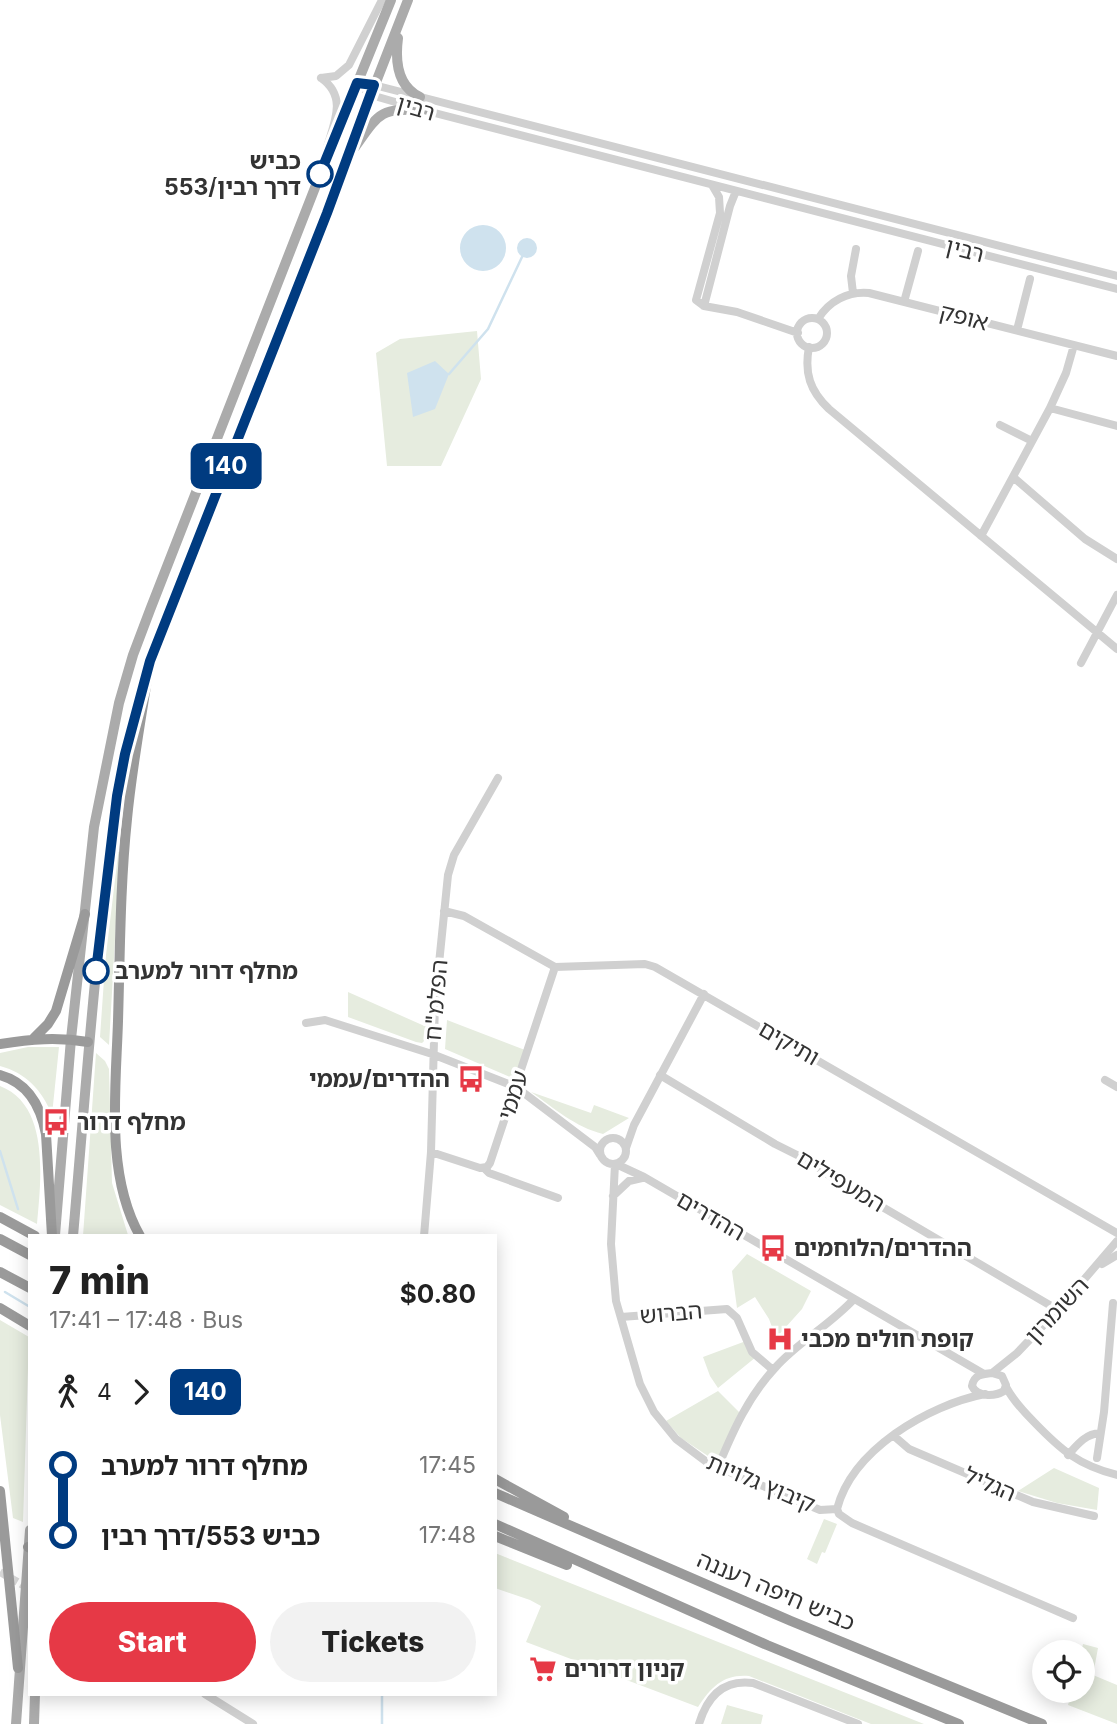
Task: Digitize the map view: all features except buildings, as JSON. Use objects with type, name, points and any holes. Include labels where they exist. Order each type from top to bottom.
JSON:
[{"type":"highway","points":[[139,1234],[120,1180],[116,1095],[123,861],[131,781],[150,661]]},
{"type":"highway","points":[[34,1038],[56,1011],[85,914]]},
{"type":"highway","points":[[0,1044],[34,1038],[88,1042]]},
{"type":"highway","points":[[0,1076],[20,1084],[39,1107],[55,1190],[54,1234]]},
{"type":"highway","points":[[0,1217],[31,1234]]},
{"type":"highway","points":[[0,1239],[28,1254]]},
{"type":"highway","points":[[0,1272],[28,1287]]},
{"type":"highway","points":[[0,1308],[28,1325]]},
{"type":"highway","points":[[497,1480],[625,1550]]},
{"type":"highway","points":[[0,1491],[18,1668]]},
{"type":"highway","name":"כביש חיפה רעננה","points":[[497,1494],[1042,1724]]},
{"type":"highway","points":[[497,1525],[767,1645]]},
{"type":"highway","points":[[497,1537],[959,1724]]},
{"type":"main road","points":[[55,1190],[99,793],[119,703],[133,655],[391,0]]},
{"type":"main road","points":[[73,1234],[88,1042],[113,819],[125,754],[150,661],[408,0]]},
{"type":"main road","points":[[399,25],[397,67],[407,90],[420,97]]},
{"type":"main road","points":[[347,159],[382,114],[393,109],[423,110]]},
{"type":"main road","points":[[16,1724],[28,1558]]},
{"type":"main road","points":[[34,1724],[35,1696]]},
{"type":"street","points":[[318,180],[338,100],[335,91],[321,78],[336,76],[349,65],[382,0]]},
{"type":"street","name":"רבין","points":[[357,83],[423,110],[1117,289]]},
{"type":"street","name":"רבין","points":[[372,90],[420,97],[1117,276]]},
{"type":"street","points":[[712,185],[719,197],[720,213],[696,300],[772,323],[799,328]]},
{"type":"street","points":[[705,303],[736,191]]},
{"type":"street","points":[[818,319],[829,306],[853,293],[850,276],[856,249]]},
{"type":"street","points":[[904,302],[918,251]]},
{"type":"street","points":[[1017,330],[1030,279]]},
{"type":"street","name":"אופק","points":[[853,293],[869,293],[1117,356]]},
{"type":"street","points":[[810,318],[818,319],[825,325],[827,336],[820,346],[809,347],[800,341],[799,328],[810,318]]},
{"type":"street","points":[[981,536],[1049,408],[1066,373],[1074,345]]},
{"type":"street","points":[[809,347],[807,372],[812,390],[820,400],[1117,649]]},
{"type":"street","points":[[1049,408],[1117,426]]},
{"type":"street","points":[[1000,425],[1032,441]]},
{"type":"street","points":[[1013,477],[1085,540],[1117,559]]},
{"type":"street","points":[[1081,663],[1117,595]]},
{"type":"street","name":"הפלמ\"ח","points":[[424,1234],[431,1152],[432,1054],[448,875],[454,855],[498,778]]},
{"type":"street","points":[[444,911],[464,916],[555,967]]},
{"type":"street","name":"ותיקים","points":[[555,967],[650,965],[1117,1233]]},
{"type":"street","name":"עממי","points":[[484,1168],[490,1163],[555,967]]},
{"type":"street","points":[[306,1023],[325,1020],[432,1054],[516,1087],[595,1147],[604,1161],[615,1164],[626,1152],[634,1125],[704,994]]},
{"type":"street","name":"המעפילים","points":[[660,1075],[775,1144],[810,1161],[833,1178],[1058,1310]]},
{"type":"street","points":[[1105,1080],[1117,1087]]},
{"type":"street","points":[[600,1155],[602,1143],[634,1125]]},
{"type":"street","points":[[576,1133],[594,1138],[622,1140],[626,1152]]},
{"type":"street","points":[[431,1152],[484,1168],[489,1173],[558,1198]]},
{"type":"street","name":"ההדרים","points":[[626,1152],[631,1166],[644,1177]]},
{"type":"street","name":"ההדרים","points":[[615,1164],[644,1177],[960,1362],[988,1374]]},
{"type":"street","name":"קיבוץ גלויות","points":[[615,1164],[611,1262],[616,1301],[640,1384],[654,1412],[676,1439],[718,1467],[820,1510],[837,1509],[839,1514],[852,1523],[1073,1618]]},
{"type":"street","points":[[613,1196],[629,1181],[644,1177]]},
{"type":"street","name":"השומרון","points":[[988,1374],[1017,1353],[1097,1267],[1117,1241]]},
{"type":"street","name":"השומרון","points":[[1097,1267],[1117,1255]]},
{"type":"street","points":[[718,1467],[746,1407],[773,1370],[854,1300]]},
{"type":"street","points":[[1097,1458],[1112,1368],[1113,1303]]},
{"type":"street","name":"הברוש","points":[[621,1317],[727,1309],[737,1318],[752,1352],[773,1370]]},
{"type":"street","name":"השומרון","points":[[1002,1376],[1017,1353]]},
{"type":"street","name":"ההדרים","points":[[960,1362],[968,1371],[973,1384]]},
{"type":"street","points":[[946,1407],[962,1397],[978,1375],[1002,1376],[1017,1404],[1068,1455],[1117,1475]]},
{"type":"street","points":[[973,1384],[976,1392],[985,1394],[996,1394],[1004,1391],[1006,1387]]},
{"type":"street","points":[[837,1509],[840,1498],[857,1469],[879,1447],[914,1421],[985,1394]]},
{"type":"street","points":[[996,1394],[1017,1404]]},
{"type":"street","points":[[1068,1455],[1083,1439],[1092,1433],[1100,1433]]},
{"type":"street","name":"הגליל","points":[[894,1436],[916,1452],[1033,1502],[1094,1516]]},
{"type":"street","points":[[699,1724],[703,1711],[715,1693],[723,1686],[743,1681],[858,1724]]},
{"type":"street","points":[[208,1696],[253,1724]]},
{"type":"shaded area","points":[[477,331],[481,379],[441,466],[387,466],[376,353],[400,339]]},
{"type":"shaded area","points":[[113,851],[120,852],[109,1045],[100,1037]]},
{"type":"shaded area","points":[[348,992],[429,1028],[429,1036],[422,1043],[416,1042],[348,1017]]},
{"type":"shaded area","points":[[447,1020],[525,1050],[516,1074],[510,1077],[445,1049]]},
{"type":"shaded area","points":[[28,1047],[59,1047],[52,1115],[32,1084],[18,1073],[0,1066],[0,1053]]},
{"type":"shaded area","points":[[96,1053],[109,1069],[112,1183],[128,1234],[83,1234]]},
{"type":"shaded area","points":[[0,1086],[16,1096],[27,1109],[35,1126],[40,1166],[37,1224],[0,1205]]},
{"type":"shaded area","points":[[531,1092],[591,1113],[594,1105],[629,1118],[603,1134],[574,1122]]},
{"type":"shaded area","points":[[747,1254],[811,1291],[802,1309],[776,1338],[769,1319],[755,1297],[737,1308],[732,1271]]},
{"type":"shaded area","points":[[0,1320],[28,1336],[23,1522],[13,1518],[0,1415]]},
{"type":"shaded area","points":[[746,1341],[756,1357],[718,1388],[703,1357]]},
{"type":"shaded area","points":[[718,1391],[741,1414],[718,1459],[714,1460],[681,1438],[666,1421]]},
{"type":"shaded area","points":[[1054,1468],[1099,1488],[1097,1510],[1057,1503],[1018,1491]]},
{"type":"shaded area","points":[[824,1519],[837,1524],[825,1553],[822,1552],[817,1564],[807,1559]]},
{"type":"shaded area","points":[[497,1554],[924,1724],[871,1724],[749,1676],[732,1677],[719,1683],[698,1707],[526,1642],[541,1606],[497,1589]]},
{"type":"shaded area","points":[[1095,1676],[1117,1685],[1117,1724],[1068,1705],[1095,1703]]},
{"type":"shaded area","points":[[727,1705],[763,1715],[761,1724],[721,1724]]},
{"type":"water","points":[[483,225],[499,232],[506,248],[499,264],[483,271],[467,264],[460,248],[467,232]]},
{"type":"water","points":[[527,238],[534,241],[537,248],[534,255],[527,258],[520,255],[517,248],[520,241]]},
{"type":"water","points":[[435,361],[449,374],[435,409],[413,417],[407,373]]},
{"type":"waterway","points":[[449,374],[488,329],[522,257]]},
{"type":"waterway","points":[[0,1151],[18,1209]]},
{"type":"waterway","points":[[5,1292],[28,1306]]},
{"type":"waterway","points":[[382,1696],[382,1724]]},
{"type":"tunnel","points":[[0,1572],[28,1588]]},
{"type":"bus line","name":"140","points":[[96,971],[111,830],[125,754],[150,661],[327,213],[374,85],[357,83],[320,174]]},
{"type":"place","name":"כביש 553/דרך רבין","points":[[320,174]]},
{"type":"place","name":"מחלף דרור למערב","points":[[96,971]]},
{"type":"place","name":"ההדרים/עממי","points":[[471,1079]]},
{"type":"place","name":"מחלף דרור","points":[[56,1122]]},
{"type":"place","name":"ההדרים/הלוחמים","points":[[773,1248]]},
{"type":"place","name":"קופת חולים מכבי","points":[[780,1339]]},
{"type":"place","name":"קניון דרורים","points":[[543,1669]]}]
